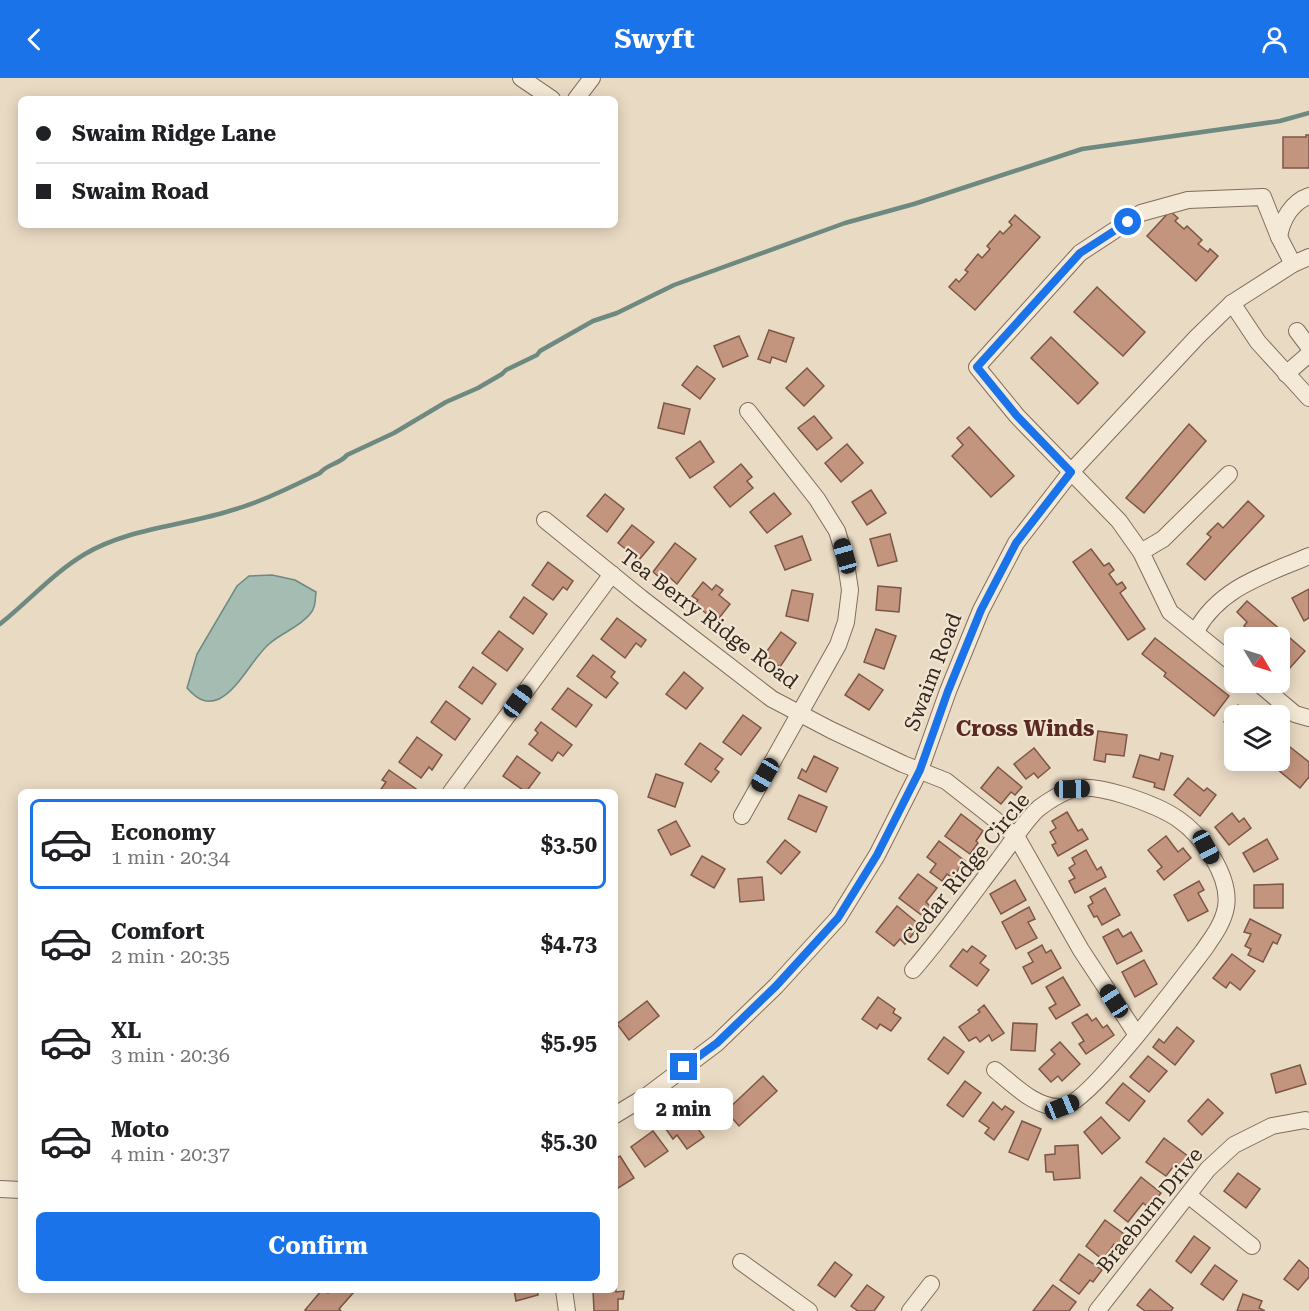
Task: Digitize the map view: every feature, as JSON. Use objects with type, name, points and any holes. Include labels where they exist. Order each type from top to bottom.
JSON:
[{"type":"street","points":[[521,78],[548,96]]},
{"type":"street","points":[[578,96],[592,78]]},
{"type":"street","points":[[1279,237],[1281,223],[1299,200],[1309,196]]},
{"type":"street","points":[[1224,655],[1170,612],[1141,552],[1119,521],[1017,416],[977,367],[1080,253],[1141,213],[1188,200],[1263,197],[1293,264]]},
{"type":"street","name":"Swaim Road","points":[[618,1113],[648,1095],[717,1043],[776,986],[838,918],[877,855],[920,770],[948,691],[981,610],[1016,543],[1071,472],[1197,337],[1232,303],[1293,264],[1309,257]]},
{"type":"street","points":[[1232,303],[1258,342],[1309,398]]},
{"type":"street","points":[[1297,331],[1309,347]]},
{"type":"street","points":[[1287,374],[1309,354]]},
{"type":"street","points":[[742,816],[838,645],[846,622],[850,590],[845,556],[837,531],[817,499],[748,411]]},
{"type":"street","points":[[1141,552],[1164,539],[1228,474]]},
{"type":"street","name":"Tea Berry Ridge Road","points":[[545,520],[772,699],[831,730],[946,781],[1017,836]]},
{"type":"street","points":[[1196,631],[1204,617],[1228,593],[1309,556]]},
{"type":"street","points":[[453,789],[612,574]]},
{"type":"street","points":[[1270,693],[1294,714],[1309,718]]},
{"type":"street","name":"Cedar Ridge Circle","points":[[913,970],[938,941],[1038,809],[1072,789],[1097,788],[1130,797],[1178,819],[1206,847],[1224,880],[1226,907],[1217,931],[1137,1035],[1103,1075],[1077,1101],[1062,1107],[1041,1104],[995,1070]]},
{"type":"street","points":[[1017,836],[1081,950],[1137,1035]]},
{"type":"street","name":"Braeburn Drive","points":[[1097,1311],[1208,1169],[1234,1145],[1272,1126],[1309,1121]]},
{"type":"street","points":[[0,1189],[18,1190]]},
{"type":"street","points":[[1188,1195],[1252,1246]]},
{"type":"street","points":[[741,1262],[809,1311]]},
{"type":"street","points":[[910,1311],[931,1284]]},
{"type":"street","points":[[564,1293],[567,1311]]},
{"type":"shaded area","points":[[272,575],[295,580],[316,592],[312,611],[301,623],[269,644],[226,694],[214,701],[205,701],[197,697],[187,688],[197,654],[237,586],[249,576]]},
{"type":"building","points":[[1309,135],[1309,168],[1283,168],[1283,137],[1306,137]]},
{"type":"building","points":[[1170,211],[1178,218],[1175,221],[1184,229],[1187,226],[1202,240],[1198,244],[1208,252],[1210,249],[1218,256],[1196,281],[1147,236]]},
{"type":"building","points":[[1015,215],[1040,237],[975,310],[949,287],[956,279],[959,282],[968,272],[965,270],[978,254],[982,258],[990,249],[987,246],[1000,231],[1003,234],[1012,225],[1009,222]]},
{"type":"building","points":[[1097,287],[1145,332],[1123,356],[1074,312]]},
{"type":"building","points":[[769,330],[794,338],[786,362],[772,357],[770,363],[758,359]]},
{"type":"building","points":[[739,336],[748,356],[723,367],[714,346]]},
{"type":"building","points":[[1051,337],[1098,383],[1078,404],[1031,358]]},
{"type":"building","points":[[697,366],[715,379],[700,399],[682,385]]},
{"type":"building","points":[[807,368],[824,386],[804,406],[786,388]]},
{"type":"building","points":[[664,403],[690,409],[684,434],[658,428]]},
{"type":"building","points":[[814,416],[832,438],[817,450],[798,428]]},
{"type":"building","points":[[1189,424],[1206,441],[1144,513],[1126,498]]},
{"type":"building","points":[[969,427],[1014,476],[991,497],[952,456],[963,445],[957,438]]},
{"type":"building","points":[[700,441],[714,462],[690,478],[676,458]]},
{"type":"building","points":[[847,444],[863,463],[841,482],[825,463]]},
{"type":"building","points":[[741,464],[752,477],[747,481],[753,488],[730,507],[714,487]]},
{"type":"building","points":[[871,490],[886,513],[867,525],[852,502]]},
{"type":"building","points":[[774,493],[791,514],[767,533],[750,512]]},
{"type":"building","points":[[605,494],[624,509],[607,532],[587,516]]},
{"type":"building","points":[[1248,501],[1264,516],[1205,580],[1187,564],[1211,537],[1207,534],[1218,523],[1223,528]]},
{"type":"building","points":[[632,525],[654,542],[639,560],[618,543]]},
{"type":"building","points":[[890,534],[897,561],[878,566],[870,539]]},
{"type":"building","points":[[802,536],[811,560],[785,570],[775,546]]},
{"type":"building","points":[[675,543],[696,559],[677,584],[669,577],[665,582],[653,572]]},
{"type":"building","points":[[1091,549],[1104,566],[1109,563],[1114,570],[1109,574],[1117,585],[1122,582],[1126,588],[1120,593],[1145,629],[1128,640],[1073,562]]},
{"type":"building","points":[[548,562],[573,581],[567,590],[563,587],[553,600],[532,585]]},
{"type":"building","points":[[703,582],[712,590],[716,585],[723,590],[719,595],[730,604],[716,622],[695,604],[698,600],[692,596]]},
{"type":"building","points":[[878,586],[901,588],[899,612],[876,610]]},
{"type":"building","points":[[1309,589],[1309,618],[1304,621],[1292,598]]},
{"type":"building","points":[[792,590],[813,594],[808,621],[786,616]]},
{"type":"building","points":[[524,597],[547,614],[533,634],[510,617]]},
{"type":"building","points":[[1247,601],[1277,627],[1245,627],[1247,622],[1237,612]]},
{"type":"building","points":[[617,618],[646,640],[641,647],[636,643],[625,658],[601,639]]},
{"type":"building","points":[[876,629],[896,636],[884,669],[864,662]]},
{"type":"building","points":[[499,631],[523,649],[507,671],[482,653]]},
{"type":"building","points":[[781,632],[796,643],[780,667],[764,655]]},
{"type":"building","points":[[1155,638],[1229,696],[1214,716],[1164,676],[1166,673],[1142,654]]},
{"type":"building","points":[[1290,638],[1305,651],[1290,668]]},
{"type":"building","points":[[593,655],[615,672],[611,677],[618,683],[606,698],[577,676]]},
{"type":"building","points":[[473,667],[496,684],[482,704],[459,687]]},
{"type":"building","points":[[684,672],[703,688],[686,709],[666,694]]},
{"type":"building","points":[[859,674],[883,690],[869,710],[845,695]]},
{"type":"building","points":[[568,688],[592,705],[576,727],[552,709]]},
{"type":"building","points":[[446,701],[470,719],[455,740],[431,722]]},
{"type":"building","points":[[743,715],[761,728],[741,755],[723,742]]},
{"type":"building","points":[[541,722],[572,745],[563,756],[558,752],[552,761],[529,744],[538,733],[535,730]]},
{"type":"building","points":[[1098,731],[1127,735],[1124,756],[1106,754],[1105,762],[1094,760]]},
{"type":"building","points":[[417,737],[442,755],[432,770],[429,767],[421,778],[399,762]]},
{"type":"building","points":[[700,743],[723,759],[715,769],[719,772],[711,782],[685,764]]},
{"type":"building","points":[[1290,747],[1309,762],[1309,777],[1300,788],[1279,771],[1290,771]]},
{"type":"building","points":[[1034,748],[1050,768],[1038,778],[1034,773],[1026,779],[1014,764]]},
{"type":"building","points":[[1161,753],[1173,756],[1164,790],[1154,787],[1155,783],[1133,777],[1140,755],[1159,760]]},
{"type":"building","points":[[517,756],[540,773],[528,789],[522,789],[503,776]]},
{"type":"building","points":[[814,756],[838,768],[826,792],[798,778],[802,769],[806,772]]},
{"type":"building","points":[[998,767],[1022,787],[1015,795],[1011,792],[1001,804],[981,788]]},
{"type":"building","points":[[389,770],[416,789],[381,789],[386,782],[382,780]]},
{"type":"building","points":[[656,774],[683,783],[675,807],[648,797]]},
{"type":"building","points":[[1188,778],[1204,791],[1207,788],[1216,795],[1200,816],[1174,795]]},
{"type":"building","points":[[799,795],[827,807],[816,832],[788,819]]},
{"type":"building","points":[[1067,812],[1078,831],[1082,829],[1088,839],[1058,856],[1052,845],[1056,843],[1050,832],[1056,828],[1052,821]]},
{"type":"building","points":[[1232,813],[1239,822],[1244,818],[1251,828],[1229,845],[1215,827]]},
{"type":"building","points":[[961,814],[983,831],[970,854],[945,836]]},
{"type":"building","points":[[676,821],[690,846],[671,855],[658,830]]},
{"type":"building","points":[[1166,836],[1178,852],[1183,848],[1191,858],[1164,880],[1157,871],[1162,867],[1148,850]]},
{"type":"building","points":[[1267,839],[1278,859],[1254,872],[1243,853]]},
{"type":"building","points":[[785,840],[800,852],[781,874],[767,862]]},
{"type":"building","points":[[939,841],[965,861],[952,878],[947,874],[942,881],[930,872],[936,864],[927,857]]},
{"type":"building","points":[[1086,850],[1097,870],[1101,867],[1106,877],[1075,893],[1069,881],[1075,878],[1069,868],[1075,864],[1072,858]]},
{"type":"building","points":[[702,856],[725,869],[714,888],[691,875]]},
{"type":"building","points":[[918,874],[937,888],[926,902],[931,907],[924,917],[899,898]]},
{"type":"building","points":[[762,877],[764,900],[740,902],[738,879]]},
{"type":"building","points":[[1015,880],[1026,900],[1001,914],[990,894]]},
{"type":"building","points":[[1199,881],[1204,890],[1198,893],[1208,911],[1188,921],[1174,895]]},
{"type":"building","points":[[1283,884],[1283,908],[1254,908],[1254,885]]},
{"type":"building","points":[[1105,888],[1120,915],[1102,925],[1088,906],[1093,903],[1090,897]]},
{"type":"building","points":[[897,906],[920,925],[905,944],[900,939],[894,946],[876,932]]},
{"type":"building","points":[[1029,907],[1035,919],[1028,922],[1037,938],[1016,949],[1002,922]]},
{"type":"building","points":[[1250,919],[1281,935],[1277,944],[1273,942],[1263,962],[1248,955],[1251,949],[1245,946],[1251,934],[1244,932]]},
{"type":"building","points":[[1118,929],[1123,937],[1131,932],[1142,951],[1117,964],[1103,937]]},
{"type":"building","points":[[1042,945],[1046,953],[1051,950],[1061,968],[1032,984],[1023,967],[1033,962],[1028,953]]},
{"type":"building","points":[[972,946],[986,956],[980,963],[989,970],[977,986],[950,966],[963,949],[967,952]]},
{"type":"building","points":[[1232,954],[1255,971],[1240,990],[1230,982],[1226,988],[1213,978]]},
{"type":"building","points":[[1144,960],[1157,984],[1135,997],[1122,972]]},
{"type":"building","points":[[1063,977],[1080,1005],[1056,1019],[1049,1008],[1056,1004],[1046,987]]},
{"type":"building","points":[[878,997],[895,1009],[893,1013],[901,1018],[891,1031],[880,1024],[877,1029],[862,1019]]},
{"type":"building","points":[[647,1001],[659,1016],[629,1040],[618,1023]]},
{"type":"building","points":[[984,1005],[1004,1033],[992,1041],[989,1035],[980,1042],[976,1037],[969,1041],[959,1027],[980,1012],[978,1010]]},
{"type":"building","points":[[1087,1014],[1092,1021],[1096,1018],[1103,1028],[1107,1025],[1114,1035],[1086,1054],[1079,1044],[1084,1041],[1072,1023]]},
{"type":"building","points":[[1013,1023],[1037,1024],[1035,1051],[1011,1050]]},
{"type":"building","points":[[1177,1027],[1194,1041],[1175,1065],[1153,1047],[1159,1039],[1164,1043]]},
{"type":"building","points":[[944,1037],[964,1052],[948,1074],[928,1059]]},
{"type":"building","points":[[1060,1042],[1080,1064],[1062,1081],[1058,1076],[1051,1082],[1039,1069],[1055,1054],[1051,1050]]},
{"type":"building","points":[[1148,1056],[1167,1071],[1149,1092],[1130,1077]]},
{"type":"building","points":[[1300,1065],[1306,1084],[1276,1093],[1271,1074]]},
{"type":"building","points":[[763,1076],[777,1091],[739,1126],[726,1111]]},
{"type":"building","points":[[965,1081],[981,1093],[963,1117],[947,1105]]},
{"type":"building","points":[[1123,1083],[1145,1101],[1129,1121],[1106,1103]]},
{"type":"building","points":[[1208,1099],[1223,1113],[1202,1135],[1188,1121]]},
{"type":"building","points":[[993,1102],[1002,1110],[1005,1106],[1014,1112],[994,1140],[985,1133],[989,1128],[979,1121]]},
{"type":"building","points":[[684,1110],[704,1137],[687,1149],[677,1135],[673,1139],[663,1125]]},
{"type":"building","points":[[1101,1117],[1120,1138],[1102,1154],[1084,1132]]},
{"type":"building","points":[[1022,1121],[1041,1129],[1028,1160],[1009,1152]]},
{"type":"building","points":[[653,1131],[668,1151],[645,1167],[631,1147]]},
{"type":"building","points":[[1164,1138],[1189,1157],[1182,1167],[1176,1163],[1166,1176],[1146,1162]]},
{"type":"building","points":[[1078,1145],[1080,1178],[1054,1180],[1053,1172],[1046,1172],[1045,1155],[1055,1154],[1055,1146]]},
{"type":"building","points":[[620,1156],[634,1178],[618,1188],[618,1157]]},
{"type":"building","points":[[1238,1173],[1260,1189],[1246,1208],[1224,1191]]},
{"type":"building","points":[[1141,1177],[1161,1193],[1149,1208],[1143,1203],[1128,1222],[1114,1211]]},
{"type":"building","points":[[1105,1220],[1128,1237],[1119,1248],[1114,1244],[1103,1260],[1086,1246]]},
{"type":"building","points":[[1194,1236],[1210,1248],[1191,1273],[1176,1261]]},
{"type":"building","points":[[1079,1254],[1102,1270],[1093,1282],[1090,1280],[1079,1294],[1060,1280]]},
{"type":"building","points":[[1299,1260],[1309,1269],[1309,1277],[1298,1290],[1284,1279]]},
{"type":"building","points":[[835,1262],[852,1275],[835,1297],[818,1285]]},
{"type":"building","points":[[1215,1265],[1237,1281],[1223,1300],[1201,1284]]},
{"type":"building","points":[[867,1285],[884,1297],[874,1311],[858,1311],[851,1306]]},
{"type":"building","points":[[1053,1285],[1076,1302],[1069,1311],[1033,1311]]},
{"type":"building","points":[[1150,1289],[1173,1308],[1171,1311],[1145,1311],[1137,1305]]},
{"type":"building","points":[[624,1291],[623,1299],[618,1299],[618,1311],[594,1311],[593,1293]]},
{"type":"building","points":[[319,1293],[353,1293],[339,1309],[341,1311],[305,1310]]},
{"type":"building","points":[[515,1293],[538,1293],[538,1295],[516,1301]]},
{"type":"building","points":[[1243,1294],[1262,1301],[1259,1308],[1265,1311],[1237,1311]]},
{"type":"waterway","points":[[0,624],[62,570],[85,554],[136,533],[208,517],[262,500],[285,490],[320,473],[347,455],[394,433],[446,402],[478,388],[593,321],[617,313],[674,285],[845,223],[914,204],[1082,149],[1280,121],[1309,113]]},
{"type":"district","name":"Cross Winds","points":[[1025,728]]},
{"type":"route","points":[[684,1067],[717,1043],[776,986],[838,918],[877,855],[920,770],[948,691],[981,610],[1016,543],[1071,472],[1017,416],[977,367],[1080,253],[1128,222]]}]
